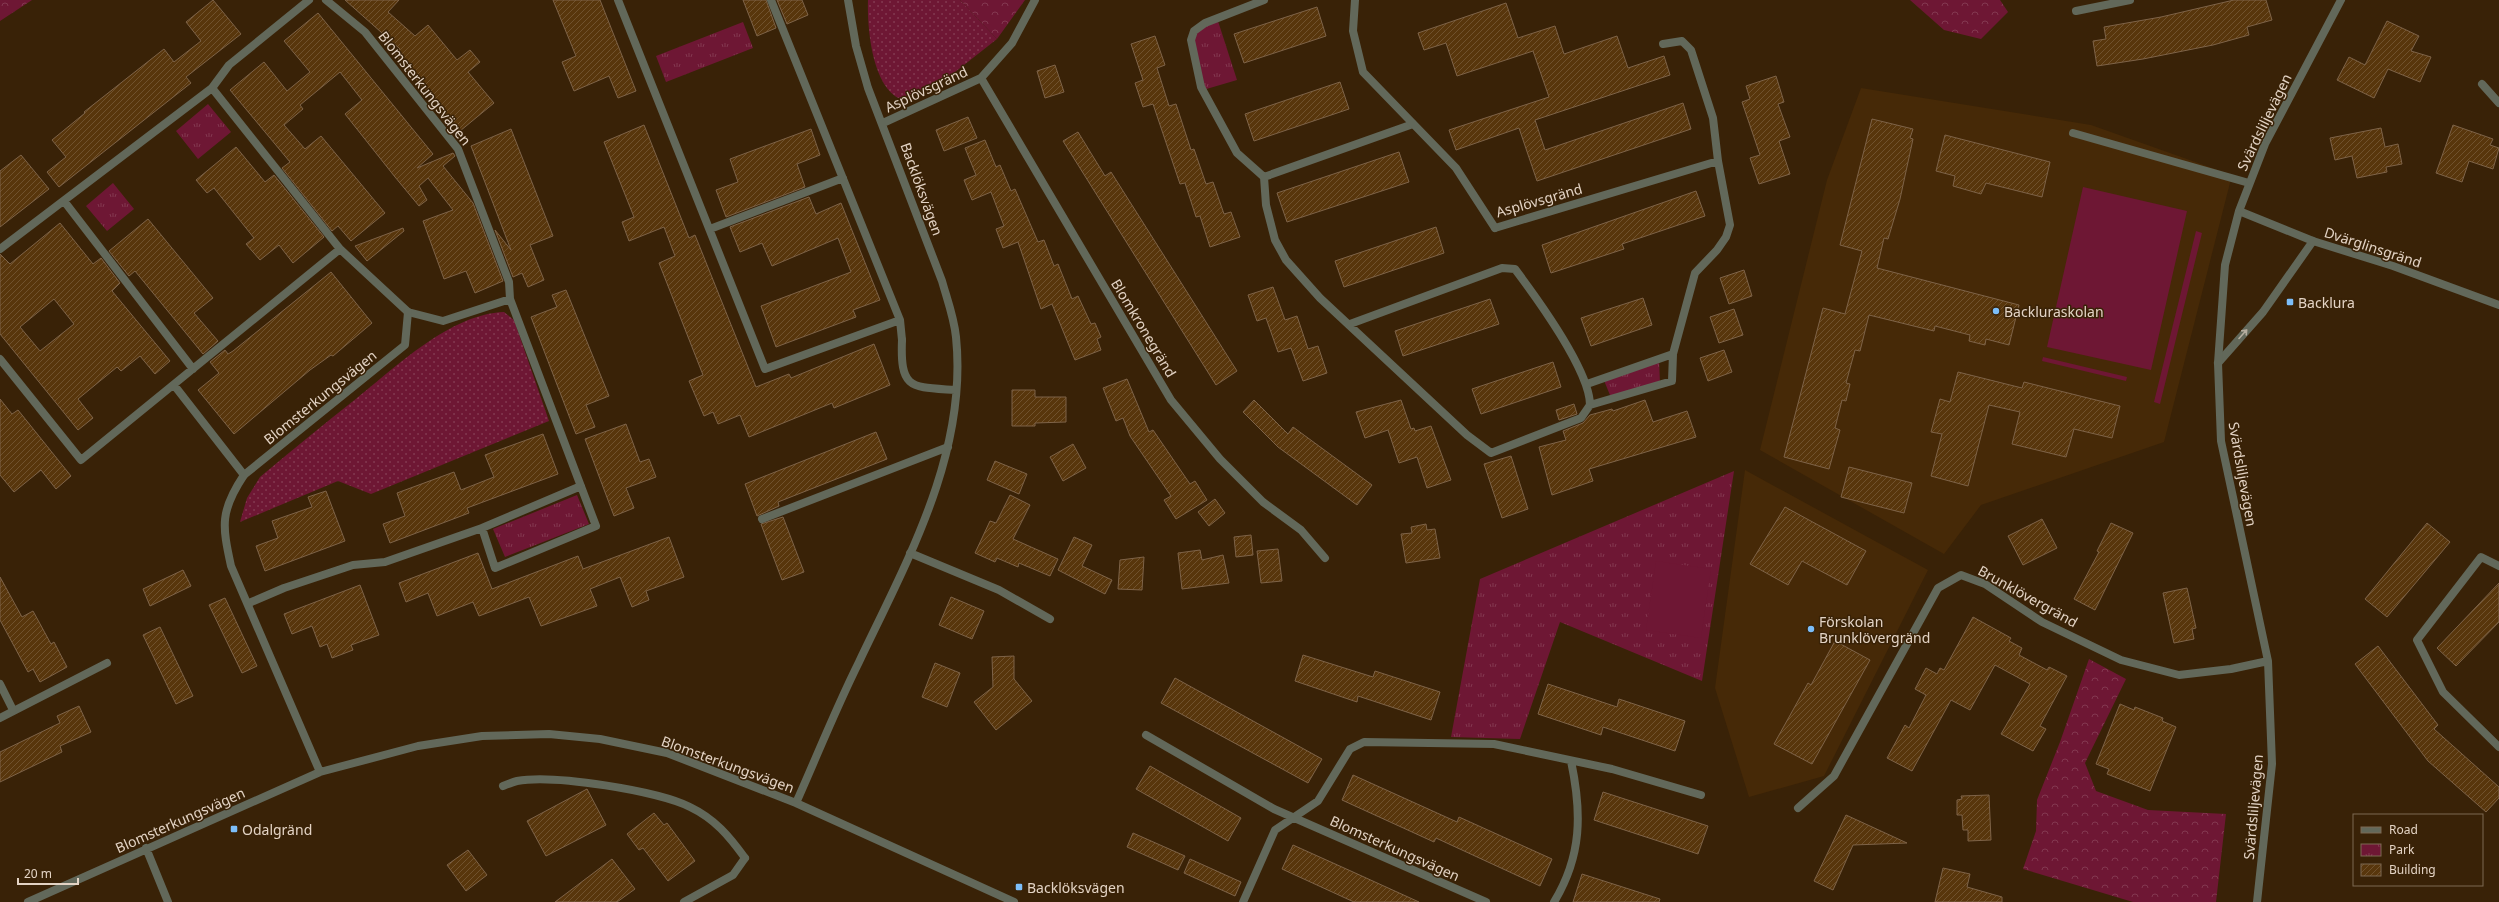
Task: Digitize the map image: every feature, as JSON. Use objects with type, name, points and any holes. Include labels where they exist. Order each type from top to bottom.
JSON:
[{"type":"street","points":[[0,249],[212,88],[229,66],[309,0]]},
{"type":"street","name":"Blomsterkungsvägen","points":[[326,0],[365,32],[458,149],[509,282],[510,298],[596,526],[495,568],[482,528]]},
{"type":"street","points":[[618,0],[765,369],[900,320]]},
{"type":"street","points":[[771,0],[900,320],[902,367],[905,376],[912,385],[923,388],[955,390]]},
{"type":"street","name":"Backlöksvägen","points":[[796,803],[826,737],[840,701],[900,579],[948,447],[955,390],[956,337],[951,312],[863,71],[852,27],[848,0]]},
{"type":"street","name":"Asplövsgränd","points":[[883,123],[981,78],[1012,42],[1035,0]]},
{"type":"street","points":[[1264,0],[1205,23],[1194,31],[1191,40],[1201,87],[1237,153],[1264,177],[1266,205],[1275,240],[1286,260],[1320,298],[1350,324],[1467,435],[1491,453],[1581,418],[1590,405],[1672,381],[1673,354],[1695,273],[1717,250],[1726,237],[1730,225],[1718,161],[1713,118],[1691,50],[1682,41],[1663,44]]},
{"type":"street","name":"Asplövsgränd","points":[[1355,0],[1353,31],[1363,72],[1456,168],[1495,228],[1718,161]]},
{"type":"street","points":[[2076,11],[2130,0]]},
{"type":"street","name":"Svärdsliljevägen","points":[[2257,902],[2272,764],[2268,660],[2221,441],[2218,363],[2225,265],[2239,211],[2264,144],[2341,0]]},
{"type":"street","name":"Blomkronegränd","points":[[981,78],[1171,400],[1220,459],[1263,502],[1301,530],[1325,558]]},
{"type":"street","points":[[2482,84],[2499,104]]},
{"type":"street","points":[[212,88],[340,249],[408,312],[443,321],[510,298]]},
{"type":"street","points":[[1264,177],[1413,124]]},
{"type":"street","points":[[2073,133],[2249,184]]},
{"type":"street","points":[[710,229],[843,178]]},
{"type":"street","points":[[64,201],[193,369]]},
{"type":"street","name":"Dvärglinsgränd","points":[[2239,211],[2313,241],[2393,266],[2499,305]]},
{"type":"street","points":[[2218,363],[2263,312],[2313,241]]},
{"type":"street","points":[[0,360],[81,460],[340,249]]},
{"type":"street","points":[[1350,324],[1502,268],[1515,269],[1538,299],[1587,384],[1590,405]]},
{"type":"street","name":"Blomsterkungsvägen","points":[[320,772],[249,603],[231,566],[224,536],[225,512],[230,495],[244,475],[405,345],[408,312]]},
{"type":"street","points":[[1587,384],[1673,354]]},
{"type":"street","points":[[174,385],[244,475]]},
{"type":"street","points":[[762,519],[948,447]]},
{"type":"street","points":[[249,603],[284,588],[353,565],[385,562],[482,528],[581,486]]},
{"type":"street","points":[[910,553],[999,590],[1050,619]]},
{"type":"street","points":[[2499,566],[2481,558],[2417,640],[2443,692],[2499,747]]},
{"type":"street","name":"Brunklövergränd","points":[[1798,808],[1834,776],[1938,588],[1961,575],[1985,584],[2042,622],[2121,660],[2179,676],[2231,669],[2268,660]]},
{"type":"street","points":[[0,718],[107,662]]},
{"type":"street","points":[[0,684],[14,710]]},
{"type":"street","name":"Blomsterkungsvägen","points":[[28,902],[146,848],[320,772],[418,746],[482,736],[550,734],[600,739],[668,753],[796,803],[907,855],[1014,902]]},
{"type":"street","name":"Blomsterkungsvägen","points":[[1146,735],[1274,809],[1486,902]]},
{"type":"street","name":"Blomsterkungsvägen","points":[[1243,902],[1276,830],[1318,801],[1350,749],[1364,742],[1494,744],[1529,750],[1571,761],[1612,769],[1701,796]]},
{"type":"street","points":[[1554,902],[1568,879],[1576,846],[1577,793],[1571,761]]},
{"type":"street","points":[[503,786],[517,781],[564,780],[662,796],[691,807],[725,831],[745,858],[733,875],[684,902]]},
{"type":"street","points":[[146,848],[168,902]]},
{"type":"shaded area","name":"Backluraskolan","points":[[1861,88],[2091,125],[2232,175],[2164,442],[1981,505],[1944,554],[1760,450],[1827,180]]},
{"type":"shaded area","name":"Förskolan Brunklövergränd","points":[[1745,470],[1928,570],[1824,776],[1749,797],[1715,688]]},
{"type":"green space","points":[[0,0],[32,0],[0,21]]},
{"type":"green space","points":[[868,0],[960,0],[997,39],[950,76],[900,99],[891,92],[883,82],[877,69],[870,40]]},
{"type":"green space","points":[[960,0],[1025,0],[997,39]]},
{"type":"green space","points":[[1910,0],[2000,0],[2008,12],[1981,39],[1944,30]]},
{"type":"green space","points":[[1217,18],[1237,80],[1203,90],[1191,40],[1194,31]]},
{"type":"green space","points":[[743,22],[753,48],[666,82],[656,56]]},
{"type":"green space","points":[[208,104],[231,132],[198,159],[176,131]]},
{"type":"green space","points":[[113,183],[134,209],[107,231],[86,206]]},
{"type":"green space","points":[[2083,187],[2187,211],[2151,370],[2047,347]]},
{"type":"green space","points":[[2196,231],[2202,233],[2160,404],[2154,402]]},
{"type":"green space","points":[[504,312],[514,320],[549,421],[371,494],[338,481],[240,522],[247,498],[260,477],[406,358],[444,332],[464,322],[484,315]]},
{"type":"green space","points":[[2043,357],[2127,377],[2126,381],[2042,361]]},
{"type":"green space","points":[[1659,359],[1660,384],[1612,400],[1603,378]]},
{"type":"green space","points":[[1734,471],[1702,681],[1560,622],[1520,739],[1451,737],[1480,579]]},
{"type":"green space","points":[[577,495],[589,524],[505,557],[493,529]]},
{"type":"green space","points":[[1656,561],[1711,569],[1701,638],[1646,630]]},
{"type":"green space","points":[[2089,659],[2126,679],[2085,763],[2096,791],[2148,810],[2226,814],[2216,902],[2133,902],[2023,869],[2036,831],[2037,800],[2060,742]]},
{"type":"building","points":[[213,0],[241,34],[186,77],[191,83],[59,187],[47,172],[66,157],[52,140],[85,113],[84,112],[164,49],[174,62],[201,41],[186,22]]},
{"type":"building","points":[[345,0],[399,0],[388,12],[415,36],[428,25],[457,60],[470,50],[480,62],[468,72],[494,103],[460,131],[394,53],[400,49]]},
{"type":"building","points":[[553,0],[600,0],[636,91],[618,98],[609,76],[574,91],[562,62],[576,56]]},
{"type":"building","points":[[743,0],[766,0],[776,28],[757,36]]},
{"type":"building","points":[[777,0],[802,0],[808,15],[787,24]]},
{"type":"building","points":[[2234,0],[2266,0],[2272,20],[2247,27],[2249,35],[2213,45],[2143,59],[2097,66],[2093,41],[2106,39],[2104,27],[2161,17]]},
{"type":"building","points":[[1506,3],[1518,38],[1555,26],[1564,54],[1617,36],[1628,68],[1664,56],[1670,75],[1535,120],[1545,150],[1683,103],[1691,129],[1537,181],[1519,128],[1456,150],[1449,130],[1549,97],[1533,51],[1457,76],[1446,43],[1424,50],[1418,33]]},
{"type":"building","points":[[1317,7],[1326,36],[1244,63],[1234,34]]},
{"type":"building","points":[[318,13],[433,154],[417,168],[453,153],[455,156],[443,166],[473,203],[503,281],[475,293],[466,271],[444,279],[423,221],[453,210],[428,178],[419,186],[427,200],[419,206],[395,177],[345,114],[362,100],[340,72],[300,105],[303,109],[284,125],[305,149],[321,136],[385,213],[351,241],[338,226],[332,231],[282,168],[290,162],[230,90],[264,62],[287,91],[310,72],[284,41]]},
{"type":"building","points":[[2387,21],[2419,36],[2411,51],[2431,57],[2420,82],[2388,69],[2374,98],[2337,80],[2349,57],[2365,65]]},
{"type":"building","points":[[1155,36],[1165,65],[1157,68],[1169,106],[1176,104],[1191,150],[1194,149],[1206,184],[1213,182],[1224,214],[1231,212],[1240,237],[1210,247],[1200,216],[1196,217],[1185,183],[1180,184],[1153,104],[1143,107],[1135,83],[1143,80],[1131,44]]},
{"type":"building","points":[[1055,65],[1064,92],[1045,98],[1037,71]]},
{"type":"building","points":[[1776,76],[1784,102],[1778,104],[1790,137],[1779,141],[1790,174],[1759,184],[1750,158],[1760,155],[1742,102],[1750,99],[1746,86]]},
{"type":"building","points":[[1340,82],[1349,109],[1254,141],[1245,114]]},
{"type":"building","points":[[968,117],[977,138],[944,151],[936,130]]},
{"type":"building","points":[[1872,119],[1913,129],[1910,138],[1913,139],[1900,199],[1888,239],[1884,238],[1877,268],[2019,305],[2009,345],[1986,339],[1985,345],[1969,341],[1970,335],[1935,326],[1934,331],[1869,315],[1860,351],[1855,350],[1846,383],[1850,384],[1846,401],[1842,400],[1835,428],[1840,430],[1829,469],[1784,457],[1823,308],[1845,314],[1862,251],[1840,245]]},
{"type":"building","points":[[644,125],[689,238],[695,235],[756,387],[789,374],[791,378],[874,344],[890,385],[834,408],[832,403],[749,437],[740,415],[718,424],[713,412],[704,416],[689,381],[703,375],[659,263],[675,256],[664,227],[629,241],[622,222],[634,217],[604,142]]},
{"type":"building","points":[[2453,125],[2493,139],[2490,145],[2499,148],[2493,169],[2469,161],[2462,182],[2436,173]]},
{"type":"building","points":[[2381,128],[2385,147],[2398,144],[2402,164],[2386,167],[2387,172],[2357,178],[2352,156],[2335,160],[2330,138]]},
{"type":"building","points":[[511,129],[553,236],[530,245],[544,280],[528,287],[522,273],[513,277],[495,230],[511,250],[471,146]]},
{"type":"building","points":[[811,129],[820,155],[797,164],[805,187],[726,217],[716,190],[738,182],[730,159]]},
{"type":"building","points":[[1078,132],[1105,176],[1111,172],[1237,371],[1216,385],[1063,141]]},
{"type":"building","points":[[1945,135],[2050,162],[2042,197],[1986,183],[1981,194],[1953,186],[1955,176],[1936,171]]},
{"type":"building","points":[[985,140],[996,167],[1000,165],[1011,191],[1015,189],[1038,242],[1044,240],[1054,266],[1058,264],[1072,299],[1078,296],[1091,324],[1095,323],[1101,337],[1097,339],[1101,350],[1075,360],[1052,304],[1041,309],[1018,242],[1003,248],[996,229],[1004,226],[991,192],[972,200],[964,180],[976,175],[965,148]]},
{"type":"building","points":[[236,147],[265,182],[274,175],[324,237],[293,263],[279,245],[260,260],[246,244],[254,238],[214,188],[207,193],[196,180]]},
{"type":"building","points":[[1399,152],[1409,182],[1287,222],[1277,193]]},
{"type":"building","points":[[21,155],[49,189],[0,227],[0,171]]},
{"type":"building","points":[[1696,191],[1705,216],[1622,244],[1624,249],[1551,273],[1542,245]]},
{"type":"building","points":[[809,197],[816,214],[841,203],[880,300],[853,310],[856,317],[776,347],[761,306],[851,272],[838,238],[772,266],[762,243],[740,252],[730,227]]},
{"type":"building","points":[[148,219],[213,298],[194,313],[218,341],[203,354],[135,271],[129,276],[109,251]]},
{"type":"building","points":[[60,223],[93,264],[101,258],[120,283],[112,291],[170,361],[155,374],[140,356],[121,371],[117,367],[78,399],[93,418],[78,430],[0,334],[0,254],[10,264]],"holes":[[[54,299],[74,324],[40,351],[20,327]]]},
{"type":"building","points":[[1436,227],[1444,253],[1344,287],[1335,261]]},
{"type":"building","points":[[403,228],[404,231],[367,261],[355,246]]},
{"type":"building","points":[[1744,270],[1752,296],[1729,304],[1720,278]]},
{"type":"building","points":[[331,272],[372,323],[333,356],[331,355],[310,370],[234,434],[198,390],[219,373],[210,362],[225,350],[228,354],[233,351]]},
{"type":"building","points":[[1273,287],[1285,320],[1297,316],[1308,349],[1318,346],[1327,373],[1303,381],[1291,348],[1278,352],[1266,318],[1257,321],[1248,295]]},
{"type":"building","points":[[566,290],[609,396],[586,405],[595,427],[576,434],[531,317],[557,307],[552,295]]},
{"type":"building","points":[[1643,298],[1652,325],[1591,346],[1581,318]]},
{"type":"building","points":[[1490,299],[1499,324],[1403,356],[1395,331]]},
{"type":"building","points":[[1734,309],[1743,335],[1719,343],[1710,317]]},
{"type":"building","points":[[1724,350],[1732,372],[1708,381],[1700,358]]},
{"type":"building","points":[[1553,362],[1561,387],[1481,414],[1472,389]]},
{"type":"building","points":[[1958,372],[2022,388],[2024,382],[2120,406],[2112,438],[2074,429],[2066,457],[2012,444],[2020,412],[1989,405],[1968,486],[1931,476],[1942,434],[1931,432],[1940,399],[1950,402]]},
{"type":"building","points":[[1127,379],[1149,432],[1153,430],[1190,484],[1195,481],[1207,500],[1176,519],[1164,500],[1171,496],[1130,436],[1123,418],[1116,421],[1103,388]]},
{"type":"building","points":[[1012,390],[1035,390],[1035,397],[1066,397],[1066,422],[1035,423],[1035,426],[1012,426]]},
{"type":"building","points":[[0,399],[12,414],[18,410],[71,476],[56,489],[41,470],[14,492],[0,475]]},
{"type":"building","points":[[1254,400],[1288,434],[1293,427],[1372,485],[1357,505],[1278,447],[1243,412]]},
{"type":"building","points":[[1401,400],[1411,429],[1414,428],[1415,431],[1431,426],[1451,480],[1427,488],[1417,457],[1399,463],[1388,430],[1365,438],[1356,412]]},
{"type":"building","points":[[1645,400],[1653,422],[1687,411],[1696,437],[1589,469],[1593,481],[1552,495],[1539,447],[1566,440],[1563,431],[1583,423],[1590,415],[1612,409],[1613,411]]},
{"type":"building","points":[[1574,404],[1577,414],[1559,420],[1556,410]]},
{"type":"building","points":[[626,424],[640,462],[649,459],[656,477],[626,488],[634,508],[614,516],[585,439]]},
{"type":"building","points":[[876,432],[887,459],[778,502],[779,506],[757,516],[745,484]]},
{"type":"building","points":[[543,434],[558,474],[467,508],[469,513],[390,543],[383,524],[405,516],[397,493],[454,472],[461,490],[494,477],[485,455]]},
{"type":"building","points":[[1073,444],[1086,468],[1063,481],[1050,457]]},
{"type":"building","points":[[1511,456],[1528,509],[1502,518],[1484,464]]},
{"type":"building","points":[[995,461],[1027,474],[1019,494],[987,480]]},
{"type":"building","points":[[1849,467],[1912,483],[1904,513],[1841,497]]},
{"type":"building","points":[[326,491],[345,541],[265,571],[256,546],[278,538],[272,521],[312,507],[308,497]]},
{"type":"building","points":[[1010,495],[1030,505],[1013,539],[1058,559],[1050,576],[1019,563],[1018,567],[997,558],[995,562],[975,553],[990,521],[996,523]]},
{"type":"building","points":[[1215,499],[1225,513],[1209,526],[1198,512]]},
{"type":"building","points":[[1785,507],[1866,551],[1847,585],[1802,561],[1788,585],[1750,564]]},
{"type":"building","points":[[783,517],[804,572],[782,580],[761,524]]},
{"type":"building","points":[[2042,519],[2057,548],[2023,565],[2008,536]]},
{"type":"building","points":[[2111,523],[2133,533],[2095,610],[2074,599],[2099,552],[2097,551]]},
{"type":"building","points":[[2427,523],[2450,542],[2387,617],[2365,599]]},
{"type":"building","points":[[1426,524],[1427,530],[1435,529],[1440,558],[1406,563],[1401,534],[1412,533],[1411,527]]},
{"type":"building","points":[[1251,535],[1253,555],[1236,557],[1234,537]]},
{"type":"building","points":[[669,537],[684,577],[646,591],[649,600],[632,607],[620,577],[590,589],[597,606],[541,626],[529,597],[479,616],[473,602],[437,616],[428,593],[406,602],[399,583],[478,553],[492,589],[578,556],[583,569]]},
{"type":"building","points":[[1074,537],[1092,545],[1082,566],[1112,580],[1105,594],[1058,570]]},
{"type":"building","points":[[1278,549],[1282,581],[1261,583],[1257,551]]},
{"type":"building","points":[[1200,550],[1202,560],[1223,555],[1229,583],[1182,589],[1178,553]]},
{"type":"building","points":[[1144,557],[1142,590],[1118,589],[1120,560]]},
{"type":"building","points":[[183,570],[191,586],[150,606],[143,589]]},
{"type":"building","points":[[0,577],[22,617],[33,611],[51,644],[54,642],[67,667],[40,682],[33,669],[28,672],[0,620]]},
{"type":"building","points":[[2499,583],[2499,622],[2456,666],[2437,648]]},
{"type":"building","points":[[360,585],[379,635],[351,645],[353,650],[332,658],[327,644],[320,647],[312,626],[292,634],[284,614]]},
{"type":"building","points":[[2187,588],[2196,628],[2192,629],[2194,639],[2174,643],[2163,593]]},
{"type":"building","points":[[951,597],[984,611],[972,639],[939,625]]},
{"type":"building","points":[[225,598],[257,666],[242,673],[209,605]]},
{"type":"building","points":[[1973,617],[2011,638],[2009,641],[2022,648],[2019,655],[2047,670],[2049,667],[2067,676],[2040,726],[2046,729],[2033,751],[2001,734],[2030,684],[1995,665],[1970,710],[1951,700],[1912,771],[1887,758],[1905,725],[1909,728],[1926,695],[1915,689],[1926,668],[1937,674],[1940,668],[1944,670]]},
{"type":"building","points":[[160,627],[193,696],[176,704],[143,635]]},
{"type":"building","points":[[1835,641],[1870,660],[1812,764],[1774,744],[1808,683],[1811,685]]},
{"type":"building","points":[[2378,646],[2438,725],[2434,729],[2499,787],[2499,798],[2486,812],[2428,761],[2355,664]]},
{"type":"building","points":[[1303,655],[1373,677],[1375,671],[1440,692],[1431,720],[1358,696],[1357,702],[1295,681]]},
{"type":"building","points":[[1014,656],[1014,679],[1032,701],[996,730],[974,702],[993,687],[992,657]]},
{"type":"building","points":[[935,663],[960,673],[947,707],[922,697]]},
{"type":"building","points":[[1175,678],[1322,759],[1308,783],[1161,703]]},
{"type":"building","points":[[1548,684],[1617,707],[1619,699],[1685,721],[1675,751],[1603,727],[1601,735],[1538,714]]},
{"type":"building","points":[[2120,704],[2134,710],[2135,707],[2163,718],[2162,721],[2176,727],[2150,791],[2107,774],[2109,769],[2096,764]]},
{"type":"building","points":[[79,706],[91,732],[60,746],[62,752],[0,782],[0,752],[60,723],[57,716]]},
{"type":"building","points":[[1150,766],[1241,818],[1228,841],[1136,789]]},
{"type":"building","points":[[1353,775],[1457,822],[1459,817],[1552,859],[1540,886],[1436,838],[1434,842],[1342,800]]},
{"type":"building","points":[[587,789],[606,825],[546,856],[527,821]]},
{"type":"building","points":[[1603,792],[1708,826],[1698,854],[1594,820]]},
{"type":"building","points":[[1989,795],[1991,840],[1968,841],[1968,830],[1963,830],[1962,815],[1957,815],[1957,800],[1962,799],[1961,796]]},
{"type":"building","points":[[654,813],[664,825],[667,823],[695,861],[668,881],[643,848],[639,850],[627,834]]},
{"type":"building","points":[[1846,815],[1907,843],[1853,845],[1833,890],[1814,881]]},
{"type":"building","points":[[1133,833],[1185,856],[1178,870],[1127,847]]},
{"type":"building","points":[[1293,845],[1419,902],[1354,902],[1282,869]]},
{"type":"building","points":[[468,850],[487,875],[466,891],[447,865]]},
{"type":"building","points":[[612,859],[635,889],[617,902],[555,902]]},
{"type":"building","points":[[1190,859],[1241,882],[1235,896],[1184,873]]},
{"type":"building","points":[[1943,868],[1970,874],[1967,887],[2002,897],[2002,902],[1935,902]]},
{"type":"building","points":[[1582,874],[1660,899],[1659,902],[1573,902]]},
{"type":"place","name":"Backlura","points":[[2290,302]]},
{"type":"place","name":"Backluraskolan","points":[[1996,311]]},
{"type":"place","name":"Förskolan Brunklövergränd","points":[[1811,629]]},
{"type":"place","name":"Odalgränd","points":[[234,829]]},
{"type":"place","name":"Backlöksvägen","points":[[1019,887]]}]
